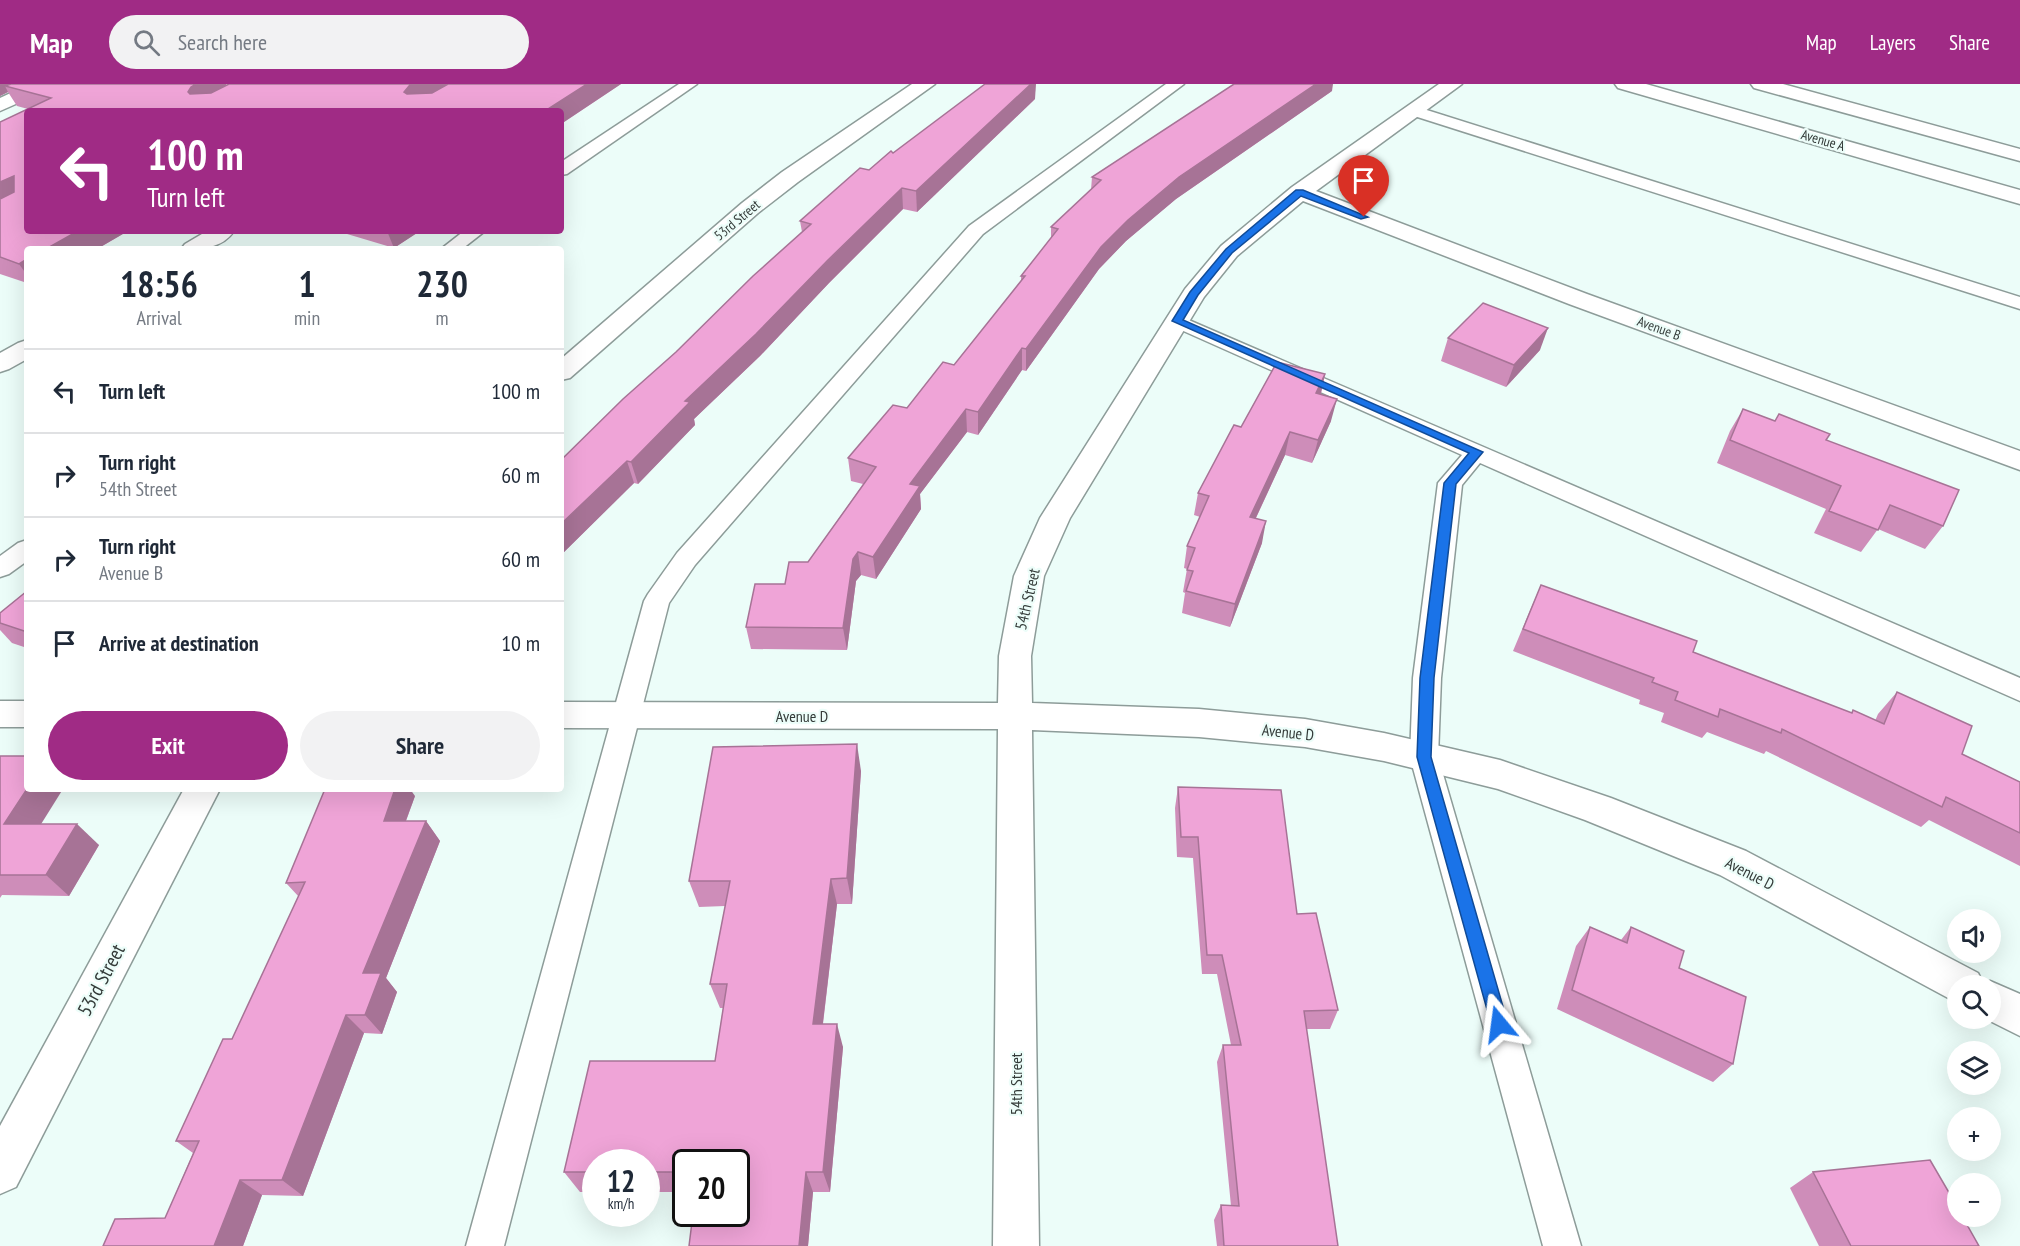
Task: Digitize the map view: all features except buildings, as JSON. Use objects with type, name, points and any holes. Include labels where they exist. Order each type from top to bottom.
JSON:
[{"type":"street","points":[[0,105],[45,84]]},
{"type":"street","points":[[893,84],[921,87]]},
{"type":"street","name":"54th Street","points":[[1016,1246],[1016,656],[1029,576],[1055,518],[1194,294],[1229,251],[1299,192],[1452,84]]},
{"type":"street","name":"Avenue A","points":[[1625,84],[2020,197]]},
{"type":"street","points":[[1761,84],[2020,155]]},
{"type":"street","name":"53rd Street","points":[[564,369],[750,208],[790,177],[921,87]]},
{"type":"street","name":"Avenue B","points":[[1299,192],[1589,303],[2020,461]]},
{"type":"street","points":[[198,246],[218,234]]},
{"type":"street","points":[[0,364],[24,350]]},
{"type":"street","points":[[0,714],[24,714]]},
{"type":"street","name":"Avenue D","points":[[564,715],[1016,716],[1199,723],[1305,733],[1500,775],[1598,809],[1733,863],[1947,977]]},
{"type":"street","name":"53rd Street","points":[[0,1171],[200,792]]},
{"type":"street","points":[[2001,1006],[2020,1016]]},
{"type":"lane","points":[[564,168],[689,84]]},
{"type":"lane","points":[[484,1246],[657,601],[686,559],[976,230],[1176,84]]},
{"type":"lane","points":[[1414,111],[2020,303]]},
{"type":"lane","points":[[454,246],[472,234]]},
{"type":"lane","points":[[1178,321],[2020,690]]},
{"type":"lane","points":[[1477,452],[1450,483],[1427,678],[1424,757],[1562,1246]]},
{"type":"lane","points":[[0,568],[24,551]]},
{"type":"route","points":[[1364,217],[1299,192],[1229,251],[1194,294],[1178,321],[1477,452],[1450,483],[1427,678],[1424,757],[1499,1024]]}]
